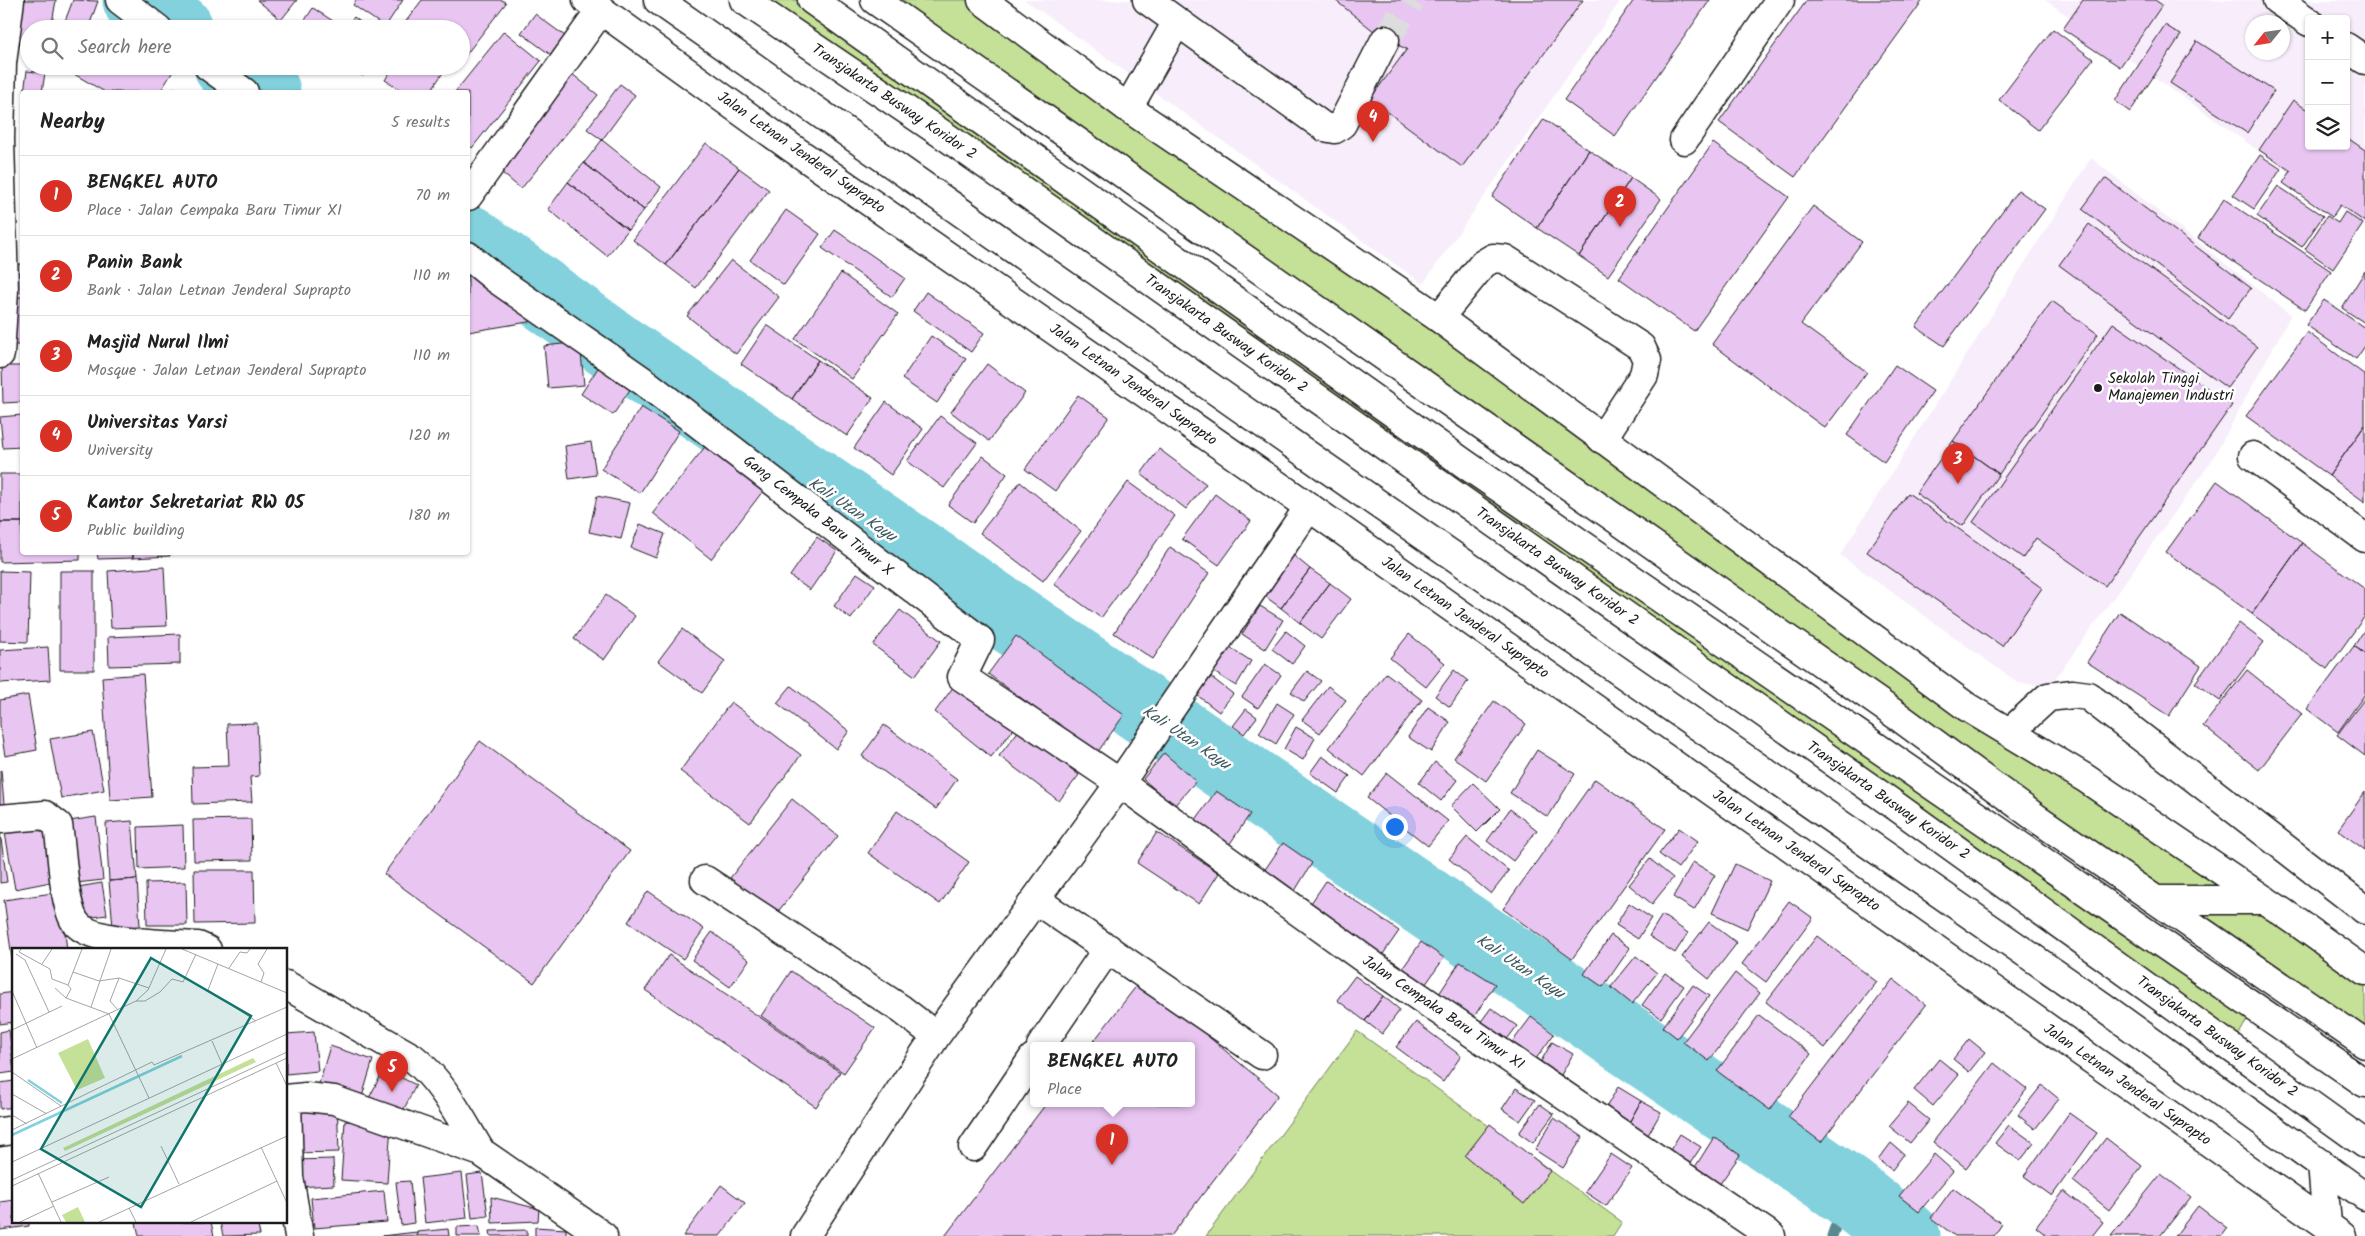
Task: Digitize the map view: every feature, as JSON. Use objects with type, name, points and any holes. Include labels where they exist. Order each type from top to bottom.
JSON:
[{"type":"main road","points":[[0,354],[4,290],[0,140],[2,62],[10,0]]},
{"type":"main road","points":[[120,0],[146,20]]},
{"type":"main road","points":[[658,0],[1317,462],[2102,1006],[2365,1196]]},
{"type":"main road","name":"Transjakarta Busway Koridor 2","points":[[744,0],[957,144],[1868,786],[2365,1144]]},
{"type":"main road","points":[[812,0],[1465,464],[2365,1083]]},
{"type":"main road","points":[[875,0],[2156,900],[2365,1044]]},
{"type":"main road","points":[[982,0],[1128,108],[1439,318],[1967,707],[2085,778],[2265,900],[2365,971]]},
{"type":"main road","points":[[1147,0],[1324,127],[1335,129],[1342,124],[1385,40]]},
{"type":"main road","points":[[1684,140],[1780,0]]},
{"type":"main road","points":[[2277,0],[2305,19]]},
{"type":"main road","points":[[470,192],[594,5]]},
{"type":"main road","name":"Jalan Letnan Jenderal Suprapto","points":[[594,5],[792,148],[1309,507],[2123,1083],[2335,1230]]},
{"type":"main road","points":[[1128,108],[1177,22]]},
{"type":"main road","points":[[2350,50],[2365,60]]},
{"type":"main road","points":[[220,75],[241,90]]},
{"type":"main road","name":"Gang Cempaka Baru Timur X","points":[[470,258],[494,278],[643,381],[980,640],[962,676],[1120,784]]},
{"type":"main road","points":[[1439,318],[1483,264],[1493,258],[1505,259],[1640,347],[1648,360],[1644,375],[1602,439]]},
{"type":"main road","points":[[2253,456],[2365,538]]},
{"type":"main road","points":[[806,1236],[936,1036],[1120,784],[1193,673],[1309,507]]},
{"type":"main road","points":[[2010,732],[2048,697],[2073,694],[2088,696],[2365,910]]},
{"type":"main road","name":"Jalan Cempaka Baru Timur XI","points":[[1120,784],[1381,970],[1771,1236]]},
{"type":"main road","points":[[0,819],[45,815],[58,825],[70,911],[81,929],[90,934],[115,939],[198,946],[202,948]]},
{"type":"main road","points":[[705,880],[901,1009],[936,1036]]},
{"type":"main road","points":[[1036,900],[1262,1055]]},
{"type":"main road","points":[[2156,900],[2265,900]]},
{"type":"main road","points":[[1044,1042],[1108,948]]},
{"type":"main road","points":[[288,986],[424,1066],[438,1082],[481,1152]]},
{"type":"main road","points":[[973,1147],[1030,1062]]},
{"type":"main road","points":[[288,1099],[306,1097],[334,1100],[481,1152],[603,1236]]},
{"type":"main road","points":[[288,1125],[290,1177],[299,1236]]},
{"type":"main road","points":[[2322,1164],[2335,1230]]},
{"type":"shaded area","points":[[1025,0],[1621,0],[1423,284]]},
{"type":"shaded area","points":[[2045,0],[2365,0],[2365,226]]},
{"type":"shaded area","name":"Sekolah Tinggi Manajemen Industri","points":[[2091,158],[2291,315],[2211,462],[2050,686],[2018,683],[1840,555]]},
{"type":"green space","points":[[744,0],[812,0],[2254,1007],[2232,1047]]},
{"type":"green space","points":[[875,0],[982,0],[2365,971],[2365,1044]]},
{"type":"green space","points":[[1357,1031],[1622,1222],[1613,1236],[1206,1236]]},
{"type":"building","points":[[18,0],[56,0],[53,20],[20,20],[20,45],[11,44]]},
{"type":"building","points":[[73,0],[98,1],[91,20],[65,20]]},
{"type":"building","points":[[257,0],[297,0],[281,20]]},
{"type":"building","points":[[356,0],[403,0],[390,20],[375,20],[353,5]]},
{"type":"building","points":[[422,0],[502,0],[506,3],[470,49],[470,20],[407,20]]},
{"type":"building","points":[[1335,0],[1583,0],[1462,167],[1370,99],[1407,49],[1385,40]]},
{"type":"building","points":[[1634,0],[1710,0],[1615,136],[1564,100]]},
{"type":"building","points":[[1807,0],[1923,0],[1795,177],[1719,122]]},
{"type":"building","points":[[2083,0],[2155,0],[2162,5],[2120,67],[2063,29]]},
{"type":"building","points":[[313,8],[331,20],[305,20]]},
{"type":"building","points":[[535,14],[565,36],[551,55],[521,33]]},
{"type":"building","points":[[2165,25],[2181,35],[2130,112],[2115,101]]},
{"type":"building","points":[[2053,29],[2093,59],[2038,130],[1999,100]]},
{"type":"building","points":[[504,31],[541,61],[472,148],[470,146],[470,90],[457,90]]},
{"type":"building","points":[[2197,41],[2274,91],[2247,133],[2170,83]]},
{"type":"building","points":[[571,73],[598,95],[521,189],[495,167]]},
{"type":"building","points":[[26,75],[45,75],[42,90],[24,90]]},
{"type":"building","points":[[76,75],[171,75],[161,90],[102,90]]},
{"type":"building","points":[[388,75],[441,75],[431,90],[401,90],[385,80]]},
{"type":"building","points":[[620,84],[635,95],[602,140],[587,129]]},
{"type":"building","points":[[173,88],[189,90],[172,90]]},
{"type":"building","points":[[2293,100],[2305,108],[2305,150],[2350,150],[2350,140],[2365,150],[2365,222],[2340,205],[2332,217],[2283,183],[2291,171],[2259,150]]},
{"type":"building","points":[[1544,119],[1589,150],[1537,228],[1492,197]]},
{"type":"building","points":[[602,140],[661,187],[644,210],[584,163]]},
{"type":"building","points":[[706,143],[739,168],[666,265],[633,240]]},
{"type":"building","points":[[1713,143],[1789,197],[1694,331],[1619,278]]},
{"type":"building","points":[[1589,150],[1631,178],[1579,256],[1537,228]]},
{"type":"building","points":[[2260,155],[2281,169],[2254,209],[2233,195]]},
{"type":"building","points":[[584,163],[644,210],[628,230],[568,182]]},
{"type":"building","points":[[739,168],[769,190],[696,288],[666,265]]},
{"type":"building","points":[[1631,178],[1661,199],[1608,276],[1579,256]]},
{"type":"building","points":[[2105,178],[2251,288],[2228,319],[2082,209]]},
{"type":"building","points":[[568,182],[628,230],[607,256],[548,209]]},
{"type":"building","points":[[2278,186],[2323,216],[2302,247],[2257,216]]},
{"type":"building","points":[[2018,190],[2045,209],[1944,346],[1916,327]]},
{"type":"building","points":[[2224,199],[2331,271],[2305,310],[2198,238]]},
{"type":"building","points":[[1813,206],[1862,242],[1801,324],[1867,372],[1825,428],[1712,344]]},
{"type":"building","points":[[786,210],[820,234],[784,285],[750,260]]},
{"type":"building","points":[[2345,212],[2363,224],[2333,269],[2305,249],[2327,216],[2338,223]]},
{"type":"building","points":[[2089,224],[2257,347],[2227,388],[2059,265]]},
{"type":"building","points":[[835,230],[905,278],[892,297],[822,248]]},
{"type":"building","points":[[731,260],[779,297],[736,354],[687,316]]},
{"type":"building","points":[[13,264],[20,264],[20,292],[14,292]]},
{"type":"building","points":[[470,269],[540,320],[470,332]]},
{"type":"building","points":[[2365,271],[2365,323],[2342,308]]},
{"type":"building","points":[[841,273],[898,314],[852,379],[795,339]]},
{"type":"building","points":[[926,292],[984,333],[971,352],[913,311]]},
{"type":"building","points":[[10,297],[20,297],[20,345],[11,345]]},
{"type":"building","points":[[2324,300],[2365,328],[2365,346],[2356,359],[2306,325]]},
{"type":"building","points":[[2052,301],[2098,334],[1999,474],[1953,441]]},
{"type":"building","points":[[2113,323],[2232,405],[2105,586],[2036,538],[2023,558],[1973,522]]},
{"type":"building","points":[[767,325],[818,360],[792,399],[741,364]]},
{"type":"building","points":[[2307,332],[2365,375],[2365,425],[2329,476],[2246,416]]},
{"type":"building","points":[[931,336],[966,359],[937,403],[902,379]]},
{"type":"building","points":[[580,342],[584,385],[548,388],[544,346]]},
{"type":"building","points":[[605,357],[637,379],[613,415],[581,394]]},
{"type":"building","points":[[818,360],[873,398],[847,436],[792,399]]},
{"type":"building","points":[[987,364],[1025,393],[989,441],[951,412]]},
{"type":"building","points":[[1895,365],[1933,391],[1884,462],[1847,435]]},
{"type":"building","points":[[2,366],[20,366],[20,402],[3,403]]},
{"type":"building","points":[[1078,395],[1109,417],[1055,491],[1025,469]]},
{"type":"building","points":[[886,402],[923,429],[891,475],[854,448]]},
{"type":"building","points":[[641,407],[679,431],[640,493],[601,469]]},
{"type":"building","points":[[20,415],[20,447],[3,448],[0,417]]},
{"type":"building","points":[[940,416],[977,443],[944,488],[907,461]]},
{"type":"building","points":[[2365,425],[2365,502],[2329,476]]},
{"type":"building","points":[[1953,441],[1999,474],[1963,526],[1916,493]]},
{"type":"building","points":[[591,442],[596,475],[569,479],[565,446]]},
{"type":"building","points":[[708,443],[766,487],[711,559],[653,513]]},
{"type":"building","points":[[1159,449],[1206,484],[1186,509],[1141,474]]},
{"type":"building","points":[[983,456],[1007,474],[973,523],[948,505]]},
{"type":"building","points":[[0,474],[20,474],[20,522],[0,522]]},
{"type":"building","points":[[2217,481],[2302,543],[2252,614],[2166,552]]},
{"type":"building","points":[[1020,482],[1081,531],[1043,581],[980,533]]},
{"type":"building","points":[[1128,482],[1175,516],[1101,618],[1054,584]]},
{"type":"building","points":[[1908,493],[2042,588],[2002,646],[1867,552]]},
{"type":"building","points":[[1215,494],[1251,521],[1219,565],[1182,539]]},
{"type":"building","points":[[597,496],[630,503],[621,539],[589,532]]},
{"type":"building","points":[[0,522],[20,522],[20,555],[80,555],[80,560],[0,562]]},
{"type":"building","points":[[640,524],[665,534],[656,558],[631,548]]},
{"type":"building","points":[[817,537],[837,551],[810,590],[790,576]]},
{"type":"building","points":[[2302,543],[2365,589],[2365,616],[2327,669],[2252,614]]},
{"type":"building","points":[[1170,547],[1209,573],[1153,659],[1114,633]]},
{"type":"building","points":[[97,555],[133,555],[133,558],[98,559]]},
{"type":"building","points":[[133,555],[170,556],[133,558]]},
{"type":"building","points":[[1293,555],[1310,569],[1281,608],[1263,595]]},
{"type":"building","points":[[164,567],[167,626],[111,628],[108,571]]},
{"type":"building","points":[[1310,569],[1330,583],[1300,623],[1281,608]]},
{"type":"building","points":[[0,571],[30,572],[28,642],[0,641]]},
{"type":"building","points":[[60,571],[94,571],[94,670],[60,670]]},
{"type":"building","points":[[857,573],[875,585],[851,619],[834,606]]},
{"type":"building","points":[[1330,583],[1351,599],[1321,639],[1300,623]]},
{"type":"building","points":[[606,595],[635,616],[604,660],[574,639]]},
{"type":"building","points":[[1260,606],[1283,620],[1265,649],[1242,634]]},
{"type":"building","points":[[900,610],[941,641],[915,676],[873,645]]},
{"type":"building","points":[[2120,612],[2201,666],[2169,716],[2087,662]]},
{"type":"building","points":[[2239,623],[2264,642],[2220,701],[2195,683]]},
{"type":"building","points":[[682,629],[725,661],[702,693],[658,661]]},
{"type":"building","points":[[2365,629],[2365,654],[2354,646]]},
{"type":"building","points":[[1286,631],[1305,646],[1292,664],[1272,649]]},
{"type":"building","points":[[180,634],[180,664],[109,666],[108,637]]},
{"type":"building","points":[[1409,634],[1445,663],[1426,687],[1390,658]]},
{"type":"building","points":[[1016,636],[1124,715],[1097,753],[988,674]]},
{"type":"building","points":[[1228,646],[1251,661],[1236,686],[1212,671]]},
{"type":"building","points":[[2354,646],[2365,654],[2365,694],[2338,732],[2307,709]]},
{"type":"building","points":[[48,647],[50,680],[0,683],[0,650]]},
{"type":"building","points":[[1265,664],[1281,675],[1258,708],[1242,697]]},
{"type":"building","points":[[1454,670],[1468,681],[1450,707],[1435,696]]},
{"type":"building","points":[[2247,670],[2302,714],[2259,770],[2203,726]]},
{"type":"building","points":[[1307,671],[1321,681],[1304,702],[1291,692]]},
{"type":"building","points":[[1386,673],[1422,700],[1364,776],[1329,748]]},
{"type":"building","points":[[143,674],[152,797],[110,800],[102,677]]},
{"type":"building","points":[[1211,677],[1233,694],[1219,712],[1197,695]]},
{"type":"building","points":[[959,679],[1017,725],[991,757],[935,712]]},
{"type":"building","points":[[791,686],[849,731],[836,749],[777,703]]},
{"type":"building","points":[[1328,686],[1346,700],[1320,733],[1302,720]]},
{"type":"building","points":[[28,695],[37,750],[5,756],[0,725],[0,700]]},
{"type":"building","points":[[2365,698],[2365,756],[2337,735]]},
{"type":"building","points":[[1494,701],[1526,724],[1486,781],[1454,758]]},
{"type":"building","points":[[731,702],[801,755],[750,823],[680,771]]},
{"type":"building","points":[[1277,703],[1294,714],[1276,744],[1259,733]]},
{"type":"building","points":[[1428,707],[1450,722],[1431,752],[1408,737]]},
{"type":"building","points":[[1246,709],[1257,717],[1244,734],[1233,726]]},
{"type":"building","points":[[257,723],[259,776],[250,777],[252,802],[193,804],[192,767],[229,766],[227,724]]},
{"type":"building","points":[[884,725],[957,779],[936,809],[862,756]]},
{"type":"building","points":[[1296,727],[1315,738],[1303,760],[1284,749]]},
{"type":"building","points":[[1020,729],[1079,775],[1059,801],[999,756]]},
{"type":"building","points":[[93,732],[104,790],[61,798],[50,739]]},
{"type":"building","points":[[480,741],[630,851],[534,983],[384,874]]},
{"type":"building","points":[[1537,750],[1575,774],[1548,817],[1510,793]]},
{"type":"building","points":[[1164,753],[1196,781],[1174,806],[1143,779]]},
{"type":"building","points":[[1322,756],[1350,776],[1338,793],[1310,773]]},
{"type":"building","points":[[1435,762],[1457,780],[1441,801],[1419,783]]},
{"type":"building","points":[[1,770],[4,804],[0,804]]},
{"type":"building","points":[[1387,773],[1448,821],[1428,846],[1367,798]]},
{"type":"building","points":[[1595,779],[1665,829],[1572,959],[1503,909]]},
{"type":"building","points":[[1473,783],[1500,809],[1477,832],[1451,806]]},
{"type":"building","points":[[1216,791],[1250,814],[1229,845],[1195,821]]},
{"type":"building","points":[[2365,792],[2365,850],[2338,830]]},
{"type":"building","points":[[792,799],[838,836],[776,914],[730,878]]},
{"type":"building","points":[[1510,809],[1537,830],[1513,861],[1487,841]]},
{"type":"building","points":[[897,811],[969,862],[940,904],[868,853]]},
{"type":"building","points":[[96,817],[103,880],[76,883],[69,821]]},
{"type":"building","points":[[251,819],[252,860],[194,861],[193,820]]},
{"type":"building","points":[[132,821],[137,879],[109,881],[106,823]]},
{"type":"building","points":[[51,825],[61,880],[15,889],[5,833]]},
{"type":"building","points":[[183,825],[184,867],[139,869],[138,827]]},
{"type":"building","points":[[1679,828],[1698,841],[1678,868],[1659,854]]},
{"type":"building","points":[[0,832],[7,882],[0,883]]},
{"type":"building","points":[[1157,832],[1219,873],[1199,904],[1137,863]]},
{"type":"building","points":[[1467,837],[1509,871],[1491,894],[1449,859]]},
{"type":"building","points":[[1283,843],[1312,863],[1293,894],[1262,874]]},
{"type":"building","points":[[1650,859],[1673,878],[1652,904],[1629,885]]},
{"type":"building","points":[[1693,862],[1715,875],[1694,910],[1673,897]]},
{"type":"building","points":[[1735,864],[1770,881],[1747,929],[1712,913]]},
{"type":"building","points":[[194,870],[254,870],[255,923],[195,924]]},
{"type":"building","points":[[137,879],[140,926],[113,927],[109,881]]},
{"type":"building","points":[[1326,881],[1399,931],[1381,957],[1309,906]]},
{"type":"building","points":[[186,882],[187,925],[147,925],[146,883]]},
{"type":"building","points":[[102,883],[107,915],[78,919],[72,888]]},
{"type":"building","points":[[648,891],[704,929],[683,959],[628,922]]},
{"type":"building","points":[[60,892],[67,948],[12,948],[12,958],[4,900]]},
{"type":"building","points":[[1789,901],[1813,918],[1766,982],[1742,964]]},
{"type":"building","points":[[1629,903],[1651,918],[1638,939],[1616,925]]},
{"type":"building","points":[[1662,915],[1688,933],[1675,953],[1649,936]]},
{"type":"building","points":[[1709,922],[1737,943],[1709,979],[1682,957]]},
{"type":"building","points":[[712,932],[749,960],[730,987],[692,960]]},
{"type":"building","points":[[1611,935],[1630,948],[1603,987],[1584,974]]},
{"type":"building","points":[[1817,936],[1877,982],[1825,1048],[1766,1002]]},
{"type":"building","points":[[1421,942],[1444,958],[1423,988],[1400,972]]},
{"type":"building","points":[[669,955],[840,1072],[816,1107],[645,990]]},
{"type":"building","points":[[1636,956],[1657,973],[1632,1004],[1611,987]]},
{"type":"building","points":[[1460,962],[1495,984],[1470,1023],[1435,1000]]},
{"type":"building","points":[[791,971],[875,1028],[844,1073],[761,1016]]},
{"type":"building","points":[[1665,973],[1684,986],[1661,1018],[1642,1005]]},
{"type":"building","points":[[1735,973],[1760,993],[1709,1061],[1683,1042]]},
{"type":"building","points":[[1355,976],[1383,996],[1365,1021],[1337,1000]]},
{"type":"building","points":[[1893,979],[1926,1005],[1821,1142],[1788,1117]]},
{"type":"building","points":[[1141,980],[1278,1095],[1171,1236],[945,1236],[1044,1107],[1195,1107],[1195,1042],[1093,1042]]},
{"type":"building","points":[[1693,985],[1709,996],[1677,1038],[1663,1027]]},
{"type":"building","points":[[12,992],[12,1022],[0,1024],[0,994]]},
{"type":"building","points":[[1383,996],[1400,1010],[1382,1034],[1365,1021]]},
{"type":"building","points":[[1491,1008],[1517,1026],[1502,1046],[1477,1027]]},
{"type":"building","points":[[1759,1015],[1811,1054],[1770,1110],[1717,1071]]},
{"type":"building","points":[[1531,1017],[1554,1034],[1530,1067],[1507,1049]]},
{"type":"building","points":[[1416,1022],[1461,1056],[1443,1082],[1396,1047]]},
{"type":"building","points":[[9,1030],[12,1072],[0,1074],[0,1032]]},
{"type":"building","points":[[314,1032],[318,1071],[288,1074],[288,1034]]},
{"type":"building","points":[[1969,1039],[1985,1052],[1969,1072],[1953,1059]]},
{"type":"building","points":[[1552,1042],[1573,1054],[1557,1082],[1536,1070]]},
{"type":"building","points":[[330,1046],[373,1060],[361,1100],[318,1087]]},
{"type":"building","points":[[1939,1059],[1959,1075],[1933,1106],[1914,1090]]},
{"type":"building","points":[[1994,1063],[2027,1089],[1966,1168],[1933,1142]]},
{"type":"building","points":[[384,1069],[416,1085],[401,1115],[369,1098]]},
{"type":"building","points":[[12,1081],[12,1107],[0,1109],[0,1083]]},
{"type":"building","points":[[2042,1085],[2059,1099],[2035,1129],[2018,1115]]},
{"type":"building","points":[[1618,1087],[1641,1101],[1625,1130],[1601,1116]]},
{"type":"building","points":[[1516,1088],[1535,1100],[1520,1121],[1502,1109]]},
{"type":"building","points":[[1641,1101],[1661,1112],[1644,1142],[1625,1130]]},
{"type":"building","points":[[337,1103],[339,1152],[294,1153],[293,1104]]},
{"type":"building","points":[[1908,1103],[1929,1120],[1910,1143],[1889,1126]]},
{"type":"building","points":[[1540,1104],[1554,1114],[1533,1143],[1519,1133]]},
{"type":"building","points":[[2069,1113],[2097,1133],[2052,1196],[2024,1176]]},
{"type":"building","points":[[1554,1118],[1583,1137],[1563,1168],[1535,1150]]},
{"type":"building","points":[[345,1121],[391,1124],[387,1183],[341,1180]]},
{"type":"building","points":[[1490,1124],[1550,1171],[1524,1204],[1465,1156]]},
{"type":"building","points":[[2009,1125],[2034,1143],[2020,1161],[1995,1143]]},
{"type":"building","points":[[1680,1134],[1701,1147],[1687,1168],[1667,1155]]},
{"type":"building","points":[[1714,1137],[1740,1155],[1717,1188],[1692,1172]]},
{"type":"building","points":[[2106,1138],[2142,1166],[2109,1210],[2073,1181]]},
{"type":"building","points":[[1891,1143],[1904,1154],[1892,1170],[1878,1160]]},
{"type":"building","points":[[1611,1154],[1632,1168],[1606,1206],[1585,1192]]},
{"type":"building","points":[[1934,1154],[1953,1171],[1919,1212],[1899,1196]]},
{"type":"building","points":[[333,1159],[334,1185],[295,1187],[294,1160]]},
{"type":"building","points":[[462,1173],[467,1218],[425,1223],[420,1178]]},
{"type":"building","points":[[482,1173],[488,1216],[472,1218],[467,1175]]},
{"type":"building","points":[[2161,1174],[2191,1197],[2160,1236],[2111,1236]]},
{"type":"building","points":[[410,1181],[414,1223],[401,1225],[396,1182]]},
{"type":"building","points":[[721,1185],[745,1203],[720,1236],[683,1236]]},
{"type":"building","points":[[1953,1188],[2002,1224],[1994,1236],[1955,1236],[1931,1218]]},
{"type":"building","points":[[384,1191],[387,1222],[314,1228],[311,1198]]},
{"type":"building","points":[[2064,1191],[2103,1222],[2092,1236],[2047,1236],[2036,1227]]},
{"type":"building","points":[[491,1197],[539,1209],[538,1221],[492,1223]]},
{"type":"building","points":[[12,1200],[12,1224],[29,1224],[29,1226],[0,1230],[0,1202]]},
{"type":"building","points":[[2198,1206],[2227,1228],[2221,1236],[2175,1236]]},
{"type":"building","points":[[136,1224],[211,1224],[214,1236],[139,1236]]},
{"type":"building","points":[[220,1224],[257,1224],[260,1235],[223,1236]]},
{"type":"building","points":[[479,1226],[481,1236],[457,1236],[457,1227]]},
{"type":"building","points":[[535,1227],[566,1229],[566,1236],[535,1236]]},
{"type":"building","points":[[448,1229],[449,1236],[417,1236],[417,1232]]},
{"type":"building","points":[[527,1230],[527,1236],[491,1236],[490,1231]]},
{"type":"building","points":[[417,1232],[417,1236],[381,1236]]},
{"type":"waterway","name":"Kali Utan Kayu","points":[[138,0],[166,20]]},
{"type":"waterway","name":"Kali Utan Kayu","points":[[241,75],[262,90]]},
{"type":"waterway","name":"Kali Utan Kayu","points":[[470,241],[616,348],[1848,1191],[1905,1236]]},
{"type":"waterway","points":[[1832,1236],[1848,1191]]},
{"type":"tunnel","points":[[1385,40],[1411,0]]},
{"type":"place","name":"Universitas Yarsi","points":[[1373,142]]},
{"type":"place","name":"Panin Bank","points":[[1620,227]]},
{"type":"place","name":"Sekolah Tinggi Manajemen Industri","points":[[2098,388]]},
{"type":"place","name":"Masjid Nurul Ilmi","points":[[1958,484]]},
{"type":"place","name":"Kantor Sekretariat RW 05","points":[[392,1092]]},
{"type":"place","name":"BENGKEL AUTO","points":[[1112,1165]]}]
